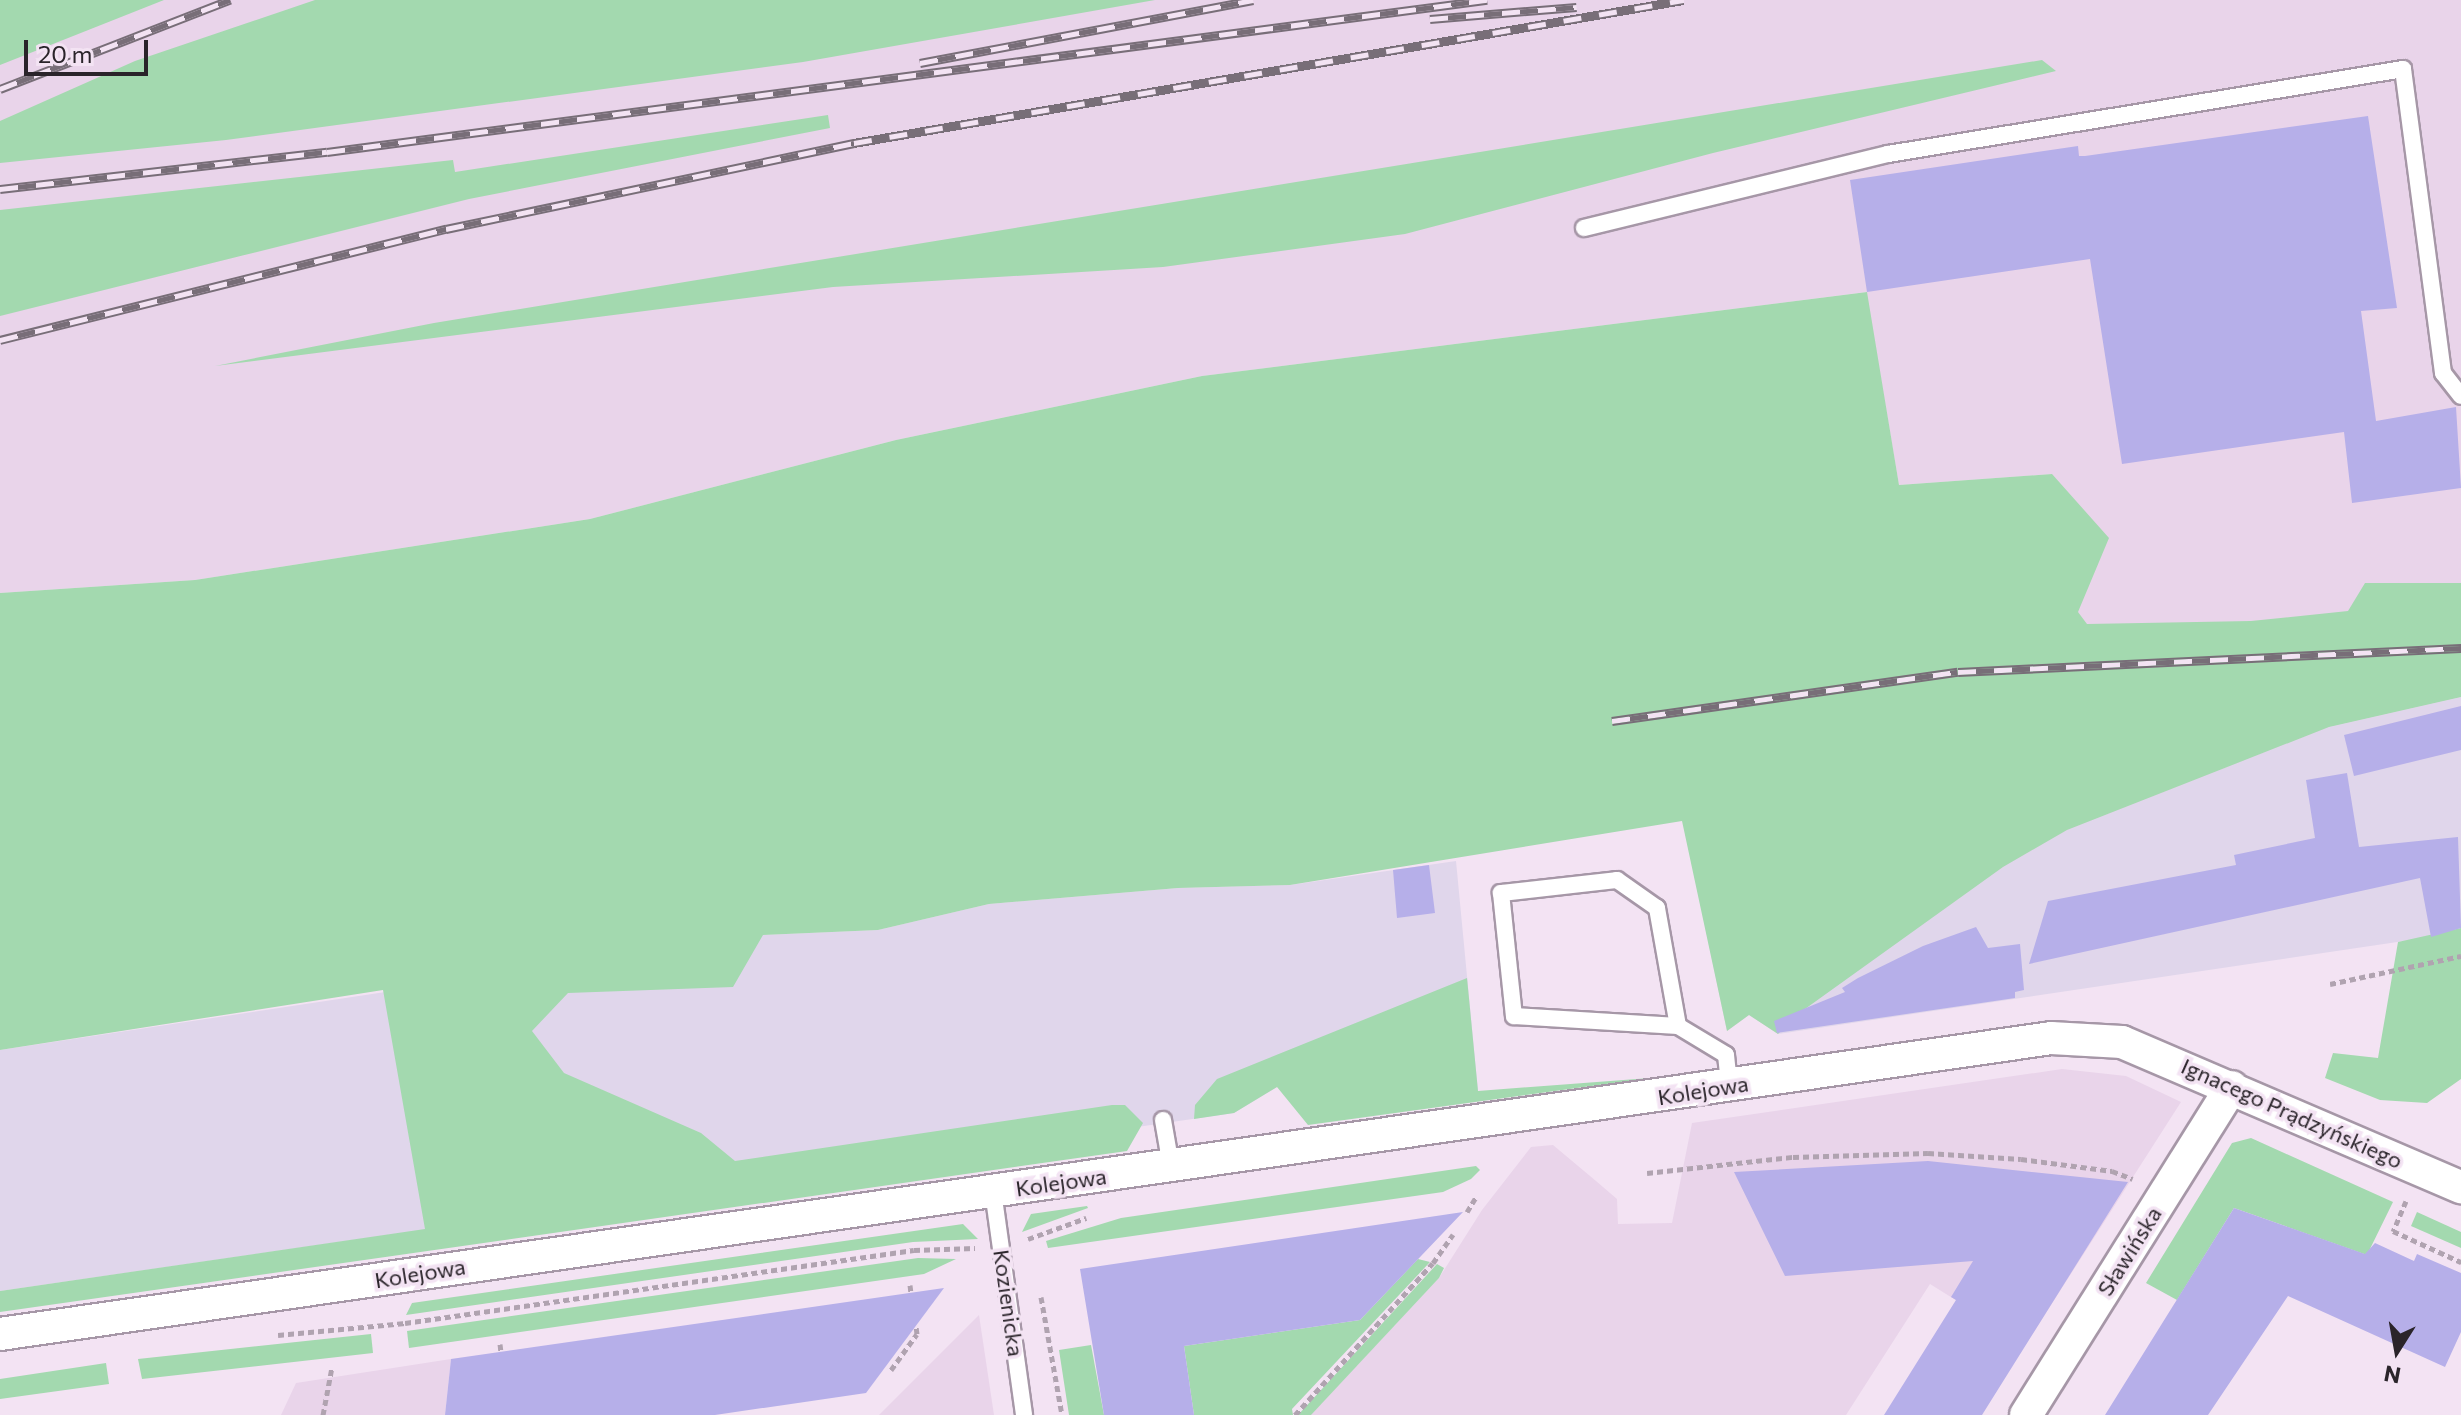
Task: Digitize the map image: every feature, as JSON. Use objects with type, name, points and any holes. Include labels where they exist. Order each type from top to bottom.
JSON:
[{"type":"street","name":"Kolejowa","points":[[0,1334],[2051,1038],[2122,1042]]},
{"type":"street","name":"Ignacego Prądzyńskiego","points":[[2122,1042],[2461,1187]]},
{"type":"street","name":"Sławińska","points":[[2026,1415],[2232,1087]]},
{"type":"lane","points":[[1584,228],[1888,154],[2403,69],[2443,373],[2461,396]]},
{"type":"lane","points":[[1678,1026],[1657,908],[1617,880],[1501,893],[1514,1016],[1678,1026],[1726,1055],[1729,1085]]},
{"type":"lane","points":[[1163,1120],[1171,1166]]},
{"type":"lane","name":"Kozienicka","points":[[993,1191],[1024,1415]]},
{"type":"path","points":[[2330,984],[2461,956]]},
{"type":"path","points":[[1647,1173],[1793,1157],[1928,1153],[2112,1171],[2138,1182]]},
{"type":"path","points":[[1467,1212],[1476,1197]]},
{"type":"path","points":[[2407,1200],[2393,1231],[2461,1262]]},
{"type":"path","points":[[261,1337],[405,1323],[914,1250],[1001,1244],[1034,1237],[1095,1215]]},
{"type":"path","points":[[1295,1415],[1433,1263],[1453,1234]]},
{"type":"path","points":[[1034,1237],[1034,1249]]},
{"type":"path","points":[[910,1285],[911,1293]]},
{"type":"path","points":[[1039,1291],[1062,1415]]},
{"type":"path","points":[[891,1370],[917,1334],[916,1326]]},
{"type":"path","points":[[500,1344],[501,1352]]},
{"type":"path","points":[[323,1415],[332,1367]]},
{"type":"shaded area","points":[[0,0],[2461,0],[2461,697],[2329,727],[1795,1015],[1778,1034],[1749,1015],[1727,1031],[1683,821],[2052,474],[1899,485],[1866,292],[1202,376],[896,440],[590,519],[195,580],[0,593]]},
{"type":"shaded area","points":[[2461,697],[2461,928],[2431,937],[1778,1034],[1795,1015],[2003,867],[2067,830],[2329,727]]},
{"type":"shaded area","points":[[1456,861],[1478,1091],[1277,1087],[1234,1113],[0,1291],[0,1050],[763,935],[878,930],[989,904],[1178,888],[1290,885]]},
{"type":"shaded area","points":[[2062,1069],[2126,1076],[2181,1102],[2026,1344],[1930,1284],[1846,1415],[1310,1415],[1439,1278],[1482,1210],[1531,1147],[1553,1145],[1617,1199],[1618,1224],[1672,1223],[1692,1123]]},
{"type":"shaded area","points":[[979,1315],[994,1415],[879,1415]]},
{"type":"shaded area","points":[[451,1359],[445,1415],[281,1415],[296,1383]]},
{"type":"green space","points":[[0,0],[164,0],[0,65]]},
{"type":"green space","points":[[315,0],[1155,0],[803,62],[226,140],[0,163],[0,121],[135,61]]},
{"type":"green space","points":[[2042,60],[2056,71],[1713,153],[1405,234],[1163,267],[833,287],[215,366],[434,323]]},
{"type":"green space","points":[[828,115],[830,128],[469,199],[0,316],[0,210],[453,160],[455,172]]},
{"type":"green space","points":[[1867,292],[1899,485],[2052,474],[2109,538],[2078,612],[2087,624],[2251,621],[2348,611],[2365,583],[2461,583],[2461,697],[2329,727],[2067,830],[2003,867],[1798,1014],[1778,1034],[1749,1015],[1727,1031],[1682,821],[1290,885],[1178,888],[989,904],[878,930],[763,935],[733,987],[568,993],[532,1031],[564,1073],[701,1133],[735,1161],[1112,1105],[1125,1105],[1143,1123],[1127,1151],[0,1312],[0,1291],[425,1229],[383,990],[0,1050],[0,593],[195,580],[590,519],[896,440],[1202,376]]},
{"type":"green space","points":[[2461,928],[2461,1079],[2427,1103],[2380,1100],[2325,1078],[2333,1053],[2378,1058],[2398,942]]},
{"type":"green space","points":[[1467,978],[1478,1091],[1650,1078],[1308,1125],[1277,1087],[1234,1113],[1194,1119],[1195,1105],[1217,1079]]},
{"type":"green space","points":[[2251,1138],[2393,1202],[2367,1255],[2234,1208],[2177,1300],[2146,1283],[2232,1143]]},
{"type":"green space","points":[[1476,1166],[1480,1170],[1471,1179],[1443,1192],[1048,1248],[1046,1241],[1121,1218]]},
{"type":"green space","points":[[1088,1208],[1022,1232],[1031,1214]]},
{"type":"green space","points":[[2417,1212],[2461,1232],[2461,1248],[2411,1226]]},
{"type":"green space","points":[[963,1224],[978,1239],[913,1242],[406,1315],[412,1303]]},
{"type":"green space","points":[[918,1258],[956,1259],[924,1274],[409,1348],[407,1331]]},
{"type":"green space","points":[[1418,1259],[1430,1262],[1292,1409],[1293,1415],[1194,1415],[1184,1346],[1360,1320]]},
{"type":"green space","points":[[1437,1264],[1444,1268],[1439,1278],[1311,1415],[1298,1415]]},
{"type":"green space","points":[[371,1334],[373,1353],[142,1379],[138,1359]]},
{"type":"green space","points":[[1091,1345],[1104,1415],[1069,1415],[1059,1350]]},
{"type":"green space","points":[[106,1363],[109,1384],[0,1399],[0,1379]]},
{"type":"building","points":[[2368,116],[2397,308],[2361,311],[2376,421],[2456,407],[2461,488],[2352,503],[2344,432],[2122,464],[2090,259],[1867,292],[1850,180],[2078,146],[2079,156],[2085,156]]},
{"type":"building","points":[[2461,706],[2461,750],[2354,776],[2344,735]]},
{"type":"building","points":[[2347,773],[2359,847],[2458,837],[2461,928],[2431,937],[2420,878],[2029,964],[2048,901],[2236,865],[2234,855],[2315,838],[2306,780]]},
{"type":"building","points":[[1429,865],[1435,913],[1397,918],[1393,870]]},
{"type":"building","points":[[1976,927],[1988,948],[2020,944],[2024,990],[2015,992],[2015,998],[1777,1033],[1774,1021],[1845,992],[1842,988],[1858,978],[1923,946]]},
{"type":"building","points":[[1928,1161],[2128,1182],[1982,1415],[1884,1415],[1956,1300],[1951,1297],[1973,1261],[1785,1276],[1734,1172]]},
{"type":"building","points":[[2234,1208],[2365,1254],[2375,1243],[2414,1261],[2417,1254],[2461,1273],[2461,1332],[2445,1367],[2288,1296],[2208,1415],[2105,1415]]},
{"type":"building","points":[[1463,1212],[1360,1320],[1184,1346],[1194,1415],[1104,1415],[1080,1269]]},
{"type":"building","points":[[944,1288],[866,1393],[715,1415],[445,1415],[451,1359]]},
{"type":"railway","points":[[0,89],[230,0]]},
{"type":"railway","points":[[920,63],[1253,0]]},
{"type":"railway","points":[[0,189],[327,152],[1487,0]]},
{"type":"railway","points":[[0,340],[446,229],[854,143],[1684,0]]},
{"type":"railway","points":[[1430,19],[1577,7]]},
{"type":"railway","points":[[1612,721],[1958,672],[2461,648]]}]
